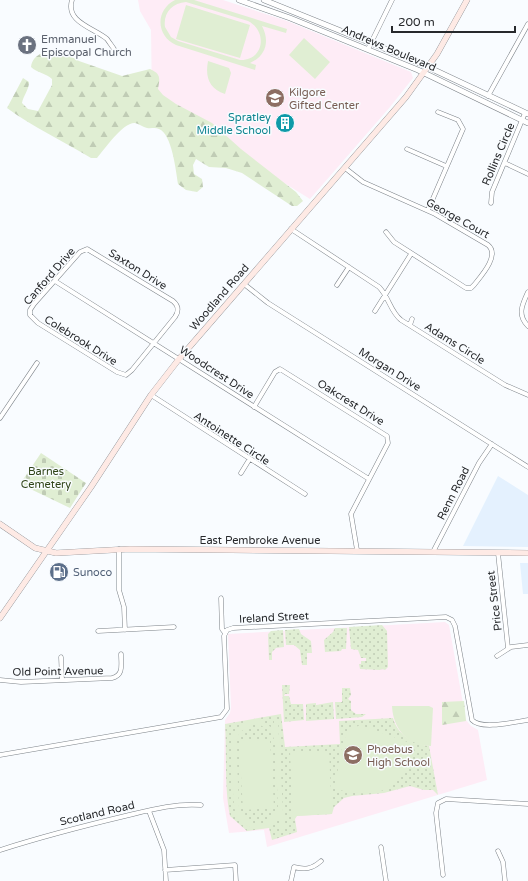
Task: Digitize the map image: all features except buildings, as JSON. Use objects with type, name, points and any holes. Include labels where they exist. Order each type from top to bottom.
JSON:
[{"type":"main road","name":"Woodland Road","points":[[0,618],[151,395],[179,359],[394,112],[428,67],[450,32],[467,0]]},
{"type":"main road","name":"East Pembroke Avenue","points":[[0,524],[32,546],[46,552],[60,553],[119,549],[357,550],[528,553]]},
{"type":"street","points":[[72,0],[71,9],[74,16],[80,22],[106,39],[114,49]]},
{"type":"street","name":"Andrews Boulevard","points":[[239,0],[290,18],[368,49],[424,73],[528,123]]},
{"type":"street","name":"Andrews Boulevard","points":[[264,0],[428,67],[527,114]]},
{"type":"street","points":[[368,49],[392,0]]},
{"type":"street","points":[[488,96],[528,24]]},
{"type":"street","points":[[428,210],[463,127],[458,120],[438,112]]},
{"type":"street","name":"Rollins Circle","points":[[491,203],[492,192],[522,120],[527,114]]},
{"type":"street","points":[[407,149],[446,166]]},
{"type":"street","points":[[504,163],[528,174]]},
{"type":"street","name":"George Court","points":[[345,168],[363,182],[428,210],[488,245],[492,249],[493,256],[476,283],[468,288],[411,254],[394,242],[386,232]]},
{"type":"street","name":"Adams Circle","points":[[291,229],[377,286],[385,294],[394,314],[505,385],[528,395]]},
{"type":"street","name":"Canford Drive","points":[[30,315],[31,307],[80,252],[85,250]]},
{"type":"street","name":"Saxton Drive","points":[[85,250],[92,251],[173,301],[178,309],[175,317],[154,343]]},
{"type":"street","points":[[375,311],[411,254]]},
{"type":"street","points":[[337,285],[349,267]]},
{"type":"street","name":"Woodcrest Drive","points":[[55,281],[369,479]]},
{"type":"street","name":"Morgan Drive","points":[[244,284],[268,303],[528,467]]},
{"type":"street","points":[[528,292],[522,307],[522,317],[528,326]]},
{"type":"street","name":"Colebrook Drive","points":[[30,315],[38,323],[117,372],[126,375],[132,370],[154,343]]},
{"type":"street","points":[[410,325],[412,319]]},
{"type":"street","points":[[0,418],[36,363]]},
{"type":"street","name":"Oakcrest Drive","points":[[254,407],[276,370],[282,370],[387,436],[388,443],[352,514],[357,550]]},
{"type":"street","name":"Antoinette Circle","points":[[151,395],[249,460],[304,494]]},
{"type":"street","name":"Renn Road","points":[[433,552],[479,463],[492,444]]},
{"type":"street","points":[[242,473],[249,460]]},
{"type":"street","points":[[119,549],[119,590],[124,607],[125,630]]},
{"type":"street","name":"Price Street","points":[[498,553],[508,648]]},
{"type":"street","points":[[221,598],[222,629],[225,633]]},
{"type":"street","name":"Ireland Street","points":[[0,755],[221,717],[227,710],[224,639],[225,633],[233,628],[446,617],[452,620],[455,626],[472,720],[483,726],[528,720]]},
{"type":"street","points":[[98,631],[174,627]]},
{"type":"street","points":[[497,656],[508,648],[528,645]]},
{"type":"street","name":"Old Point Avenue","points":[[0,680],[21,682],[116,677],[121,672],[121,654]]},
{"type":"street","points":[[61,657],[62,680]]},
{"type":"street","points":[[443,874],[436,813],[438,803],[446,798],[528,804]]},
{"type":"street","name":"Scotland Road","points":[[0,850],[56,832],[149,811],[183,805],[201,805]]},
{"type":"street","points":[[149,811],[162,843],[166,881]]},
{"type":"street","points":[[381,847],[386,881]]},
{"type":"street","points":[[498,851],[503,862],[505,881]]},
{"type":"street","points":[[291,881],[294,867],[302,869],[311,868],[321,861]]},
{"type":"street","points":[[165,870],[235,865],[236,881]]},
{"type":"shaded area","name":"Kilgore Gifted Center","points":[[138,0],[223,0],[287,21],[411,72],[413,78],[390,107],[310,199],[152,101],[151,30],[140,11]]},
{"type":"shaded area","points":[[498,476],[528,495],[528,547],[463,546]]},
{"type":"shaded area","points":[[520,563],[528,563],[528,594],[523,594]]},
{"type":"shaded area","name":"Phoebus High School","points":[[445,622],[449,625],[466,720],[471,726],[478,730],[487,780],[267,847],[264,830],[229,833],[223,798],[225,720],[230,713],[231,707],[228,634]]},
{"type":"green space","points":[[175,0],[194,0],[287,29],[286,33],[262,26],[266,37],[266,42],[265,48],[260,56],[250,63],[256,65],[255,70],[176,45],[169,41],[165,36],[160,23],[161,16],[168,4]],"holes":[[[186,2],[248,21],[259,31],[261,38],[260,45],[254,56],[248,59],[240,60],[178,41],[171,37],[165,27],[165,17],[167,13],[177,4]]]},
{"type":"green space","points":[[186,5],[250,25],[240,58],[176,39]]},
{"type":"green space","points":[[304,38],[330,62],[315,79],[289,55]]},
{"type":"green space","points":[[59,50],[79,61],[122,76],[150,69],[154,71],[159,77],[158,89],[163,95],[176,104],[212,123],[241,149],[296,192],[303,201],[297,206],[292,206],[242,173],[226,168],[209,167],[196,159],[193,165],[194,174],[202,179],[203,187],[197,192],[186,190],[178,184],[175,162],[170,145],[163,132],[158,128],[147,128],[135,123],[130,124],[109,143],[97,158],[91,158],[38,128],[7,108],[23,78],[29,82],[22,103],[28,109],[38,111],[52,85],[52,79],[31,67],[32,62],[41,54]]},
{"type":"green space","points":[[208,61],[229,68],[231,73],[225,94],[215,89],[209,82],[207,72]]},
{"type":"green space","name":"Barnes Cemetery","points":[[41,453],[86,483],[70,508],[20,484]]},
{"type":"green space","points":[[382,625],[387,631],[388,667],[385,670],[360,669],[359,664],[361,664],[361,661],[366,661],[366,658],[361,658],[358,650],[351,649],[349,627]]},
{"type":"green space","points":[[335,628],[347,628],[346,649],[342,649],[341,651],[325,652],[324,640],[333,632]]},
{"type":"green space","points":[[299,629],[301,634],[311,641],[312,653],[307,653],[307,665],[302,665],[300,650],[294,645],[286,645],[285,630]]},
{"type":"green space","points":[[283,630],[284,647],[276,648],[272,652],[272,660],[269,660],[268,634],[271,631]]},
{"type":"green space","points":[[282,685],[290,685],[289,694],[285,694],[284,696],[289,696],[291,704],[303,704],[304,720],[284,722]]},
{"type":"green space","points":[[342,688],[350,688],[351,695],[348,699],[351,701],[351,710],[356,714],[366,714],[362,717],[336,719],[335,702],[342,702]]},
{"type":"green space","points":[[464,701],[466,721],[442,725],[442,702]]},
{"type":"green space","points":[[333,702],[334,719],[306,721],[306,704],[316,703],[316,705]]},
{"type":"green space","points":[[392,706],[429,706],[433,708],[431,746],[415,743],[403,735],[395,722]]},
{"type":"green space","points":[[281,714],[285,747],[340,744],[339,721],[393,718],[398,729],[406,737],[417,743],[429,746],[438,795],[433,790],[424,790],[410,786],[384,793],[352,796],[344,798],[334,807],[332,814],[297,816],[295,819],[297,832],[272,840],[269,828],[247,831],[230,816],[226,782],[225,724]]},
{"type":"green space","points":[[274,720],[278,720],[284,830],[280,831],[279,818],[269,826],[257,828],[245,825],[236,815],[232,775],[232,740],[236,730],[248,721],[261,721],[274,729]],"holes":[[[253,724],[267,729],[274,738],[275,742],[278,808],[272,819],[263,824],[251,822],[245,818],[239,807],[236,741],[240,732]]]},
{"type":"green space","points":[[360,725],[416,745],[404,772],[388,788],[377,792],[352,792],[336,789],[343,742],[349,731]]},
{"type":"green space","points":[[270,740],[274,808],[243,810],[239,741]]},
{"type":"green space","points":[[329,751],[332,814],[293,816],[290,752]]},
{"type":"place","name":"Emmanuel Episcopal Church","points":[[27,45]]},
{"type":"place","name":"Kilgore Gifted Center","points":[[275,98]]},
{"type":"place","name":"Spratley Middle School","points":[[285,123]]},
{"type":"place","name":"Sunoco","points":[[59,572]]},
{"type":"place","name":"Phoebus High School","points":[[353,755]]}]
